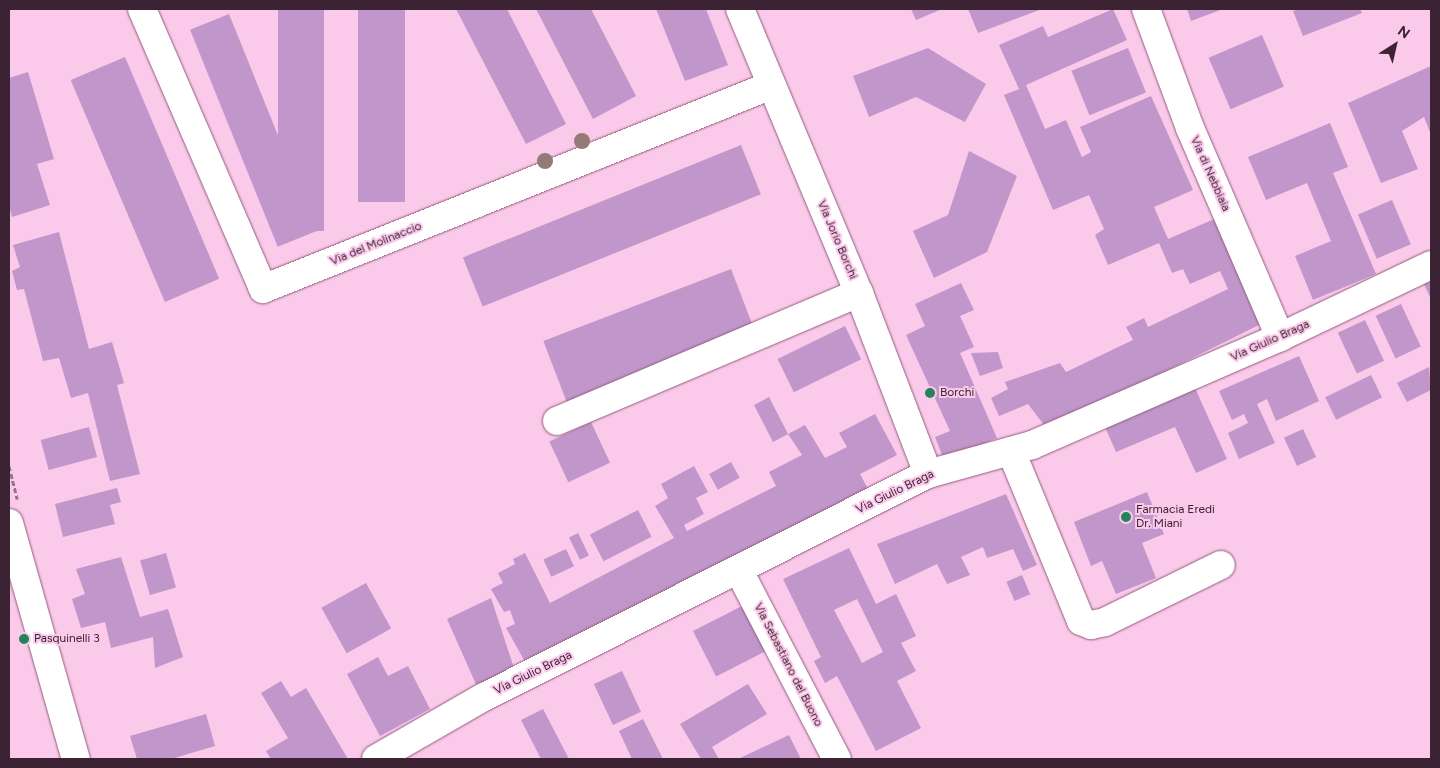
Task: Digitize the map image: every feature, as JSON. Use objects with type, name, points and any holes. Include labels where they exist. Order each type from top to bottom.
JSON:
[{"type":"street","name":"Via Jorio Borchi","points":[[740,9],[859,293],[928,474]]},
{"type":"street","name":"Via di Nebbiaia","points":[[1146,9],[1190,128],[1280,337]]},
{"type":"street","name":"Via del Molinaccio","points":[[148,11],[263,289],[772,84]]},
{"type":"street","name":"Via Giulio Braga","points":[[376,759],[484,697],[739,571],[928,474],[1032,445],[1280,337],[1431,265]]},
{"type":"street","points":[[557,421],[859,293]]},
{"type":"street","points":[[1011,451],[1081,621],[1091,625],[1105,622],[1221,565]]},
{"type":"street","points":[[9,523],[76,759]]},
{"type":"street","name":"Via Sebastiano del Buono","points":[[739,571],[837,759]]},
{"type":"building","points":[[278,9],[324,9],[324,231],[278,231]]},
{"type":"building","points":[[358,9],[405,9],[405,202],[358,202]]},
{"type":"building","points":[[456,9],[507,9],[566,124],[526,144]]},
{"type":"building","points":[[536,9],[591,9],[636,96],[593,119]]},
{"type":"building","points":[[656,9],[706,9],[728,65],[685,81]]},
{"type":"building","points":[[911,9],[942,9],[916,20]]},
{"type":"building","points":[[968,9],[1042,9],[978,33]]},
{"type":"building","points":[[1113,9],[1127,40],[1026,85],[1045,129],[1066,120],[1082,157],[1091,152],[1080,127],[1151,96],[1193,190],[1154,207],[1168,239],[1219,217],[1269,320],[1152,378],[1044,425],[1028,404],[999,416],[991,398],[1008,389],[1005,382],[1060,363],[1066,372],[1133,340],[1126,327],[1144,318],[1148,327],[1228,289],[1220,271],[1190,284],[1183,269],[1172,273],[1159,243],[1108,265],[1095,235],[1104,229],[1089,195],[1053,210],[1004,95],[1019,89],[999,45],[1043,26],[1048,37]]},
{"type":"building","points":[[1187,9],[1223,9],[1191,21]]},
{"type":"building","points":[[1299,9],[1360,9],[1362,13],[1303,36],[1293,11]]},
{"type":"building","points":[[229,14],[317,231],[278,247],[190,30]]},
{"type":"building","points":[[1262,35],[1284,87],[1230,109],[1209,58]]},
{"type":"building","points":[[928,48],[986,84],[965,122],[916,97],[869,117],[853,76]]},
{"type":"building","points":[[1128,48],[1146,93],[1089,115],[1071,71]]},
{"type":"building","points":[[125,57],[219,279],[165,302],[71,80]]},
{"type":"building","points":[[1431,66],[1431,135],[1424,117],[1402,131],[1418,169],[1381,183],[1348,103]]},
{"type":"building","points":[[28,72],[54,159],[37,164],[50,205],[12,217],[9,205],[9,78]]},
{"type":"building","points":[[1330,123],[1348,167],[1333,173],[1376,274],[1313,300],[1295,256],[1331,241],[1307,183],[1266,200],[1248,157]]},
{"type":"building","points":[[741,145],[761,194],[483,307],[463,257]]},
{"type":"building","points":[[969,151],[1017,176],[987,252],[934,278],[913,231],[948,215]]},
{"type":"building","points":[[1392,200],[1411,244],[1377,259],[1358,214]]},
{"type":"building","points":[[59,232],[89,349],[112,342],[124,383],[117,385],[140,474],[110,481],[88,393],[71,398],[59,358],[43,361],[24,289],[17,290],[12,271],[20,267],[13,245]]},
{"type":"building","points":[[731,269],[755,331],[567,403],[543,341]]},
{"type":"building","points":[[1431,276],[1431,299],[1422,280]]},
{"type":"building","points":[[961,283],[974,310],[960,316],[974,347],[960,353],[997,438],[944,460],[935,437],[950,431],[906,335],[925,326],[915,304]]},
{"type":"building","points":[[1401,304],[1421,347],[1395,358],[1376,316]]},
{"type":"building","points":[[1365,320],[1384,361],[1357,373],[1338,333]]},
{"type":"building","points":[[845,326],[861,359],[794,392],[778,359]]},
{"type":"building","points":[[998,352],[1003,368],[980,376],[971,353]]},
{"type":"building","points":[[1299,356],[1319,401],[1276,421],[1267,399],[1257,404],[1275,443],[1239,459],[1228,433],[1248,423],[1244,414],[1232,420],[1219,391]]},
{"type":"building","points":[[1429,367],[1431,390],[1407,402],[1397,383]]},
{"type":"building","points":[[1371,375],[1382,397],[1336,420],[1325,397]]},
{"type":"building","points":[[1195,388],[1227,459],[1196,473],[1175,427],[1116,452],[1105,427]]},
{"type":"building","points":[[769,397],[788,434],[773,442],[754,405]]},
{"type":"building","points":[[875,414],[897,455],[860,474],[869,491],[528,667],[506,628],[515,624],[510,610],[504,612],[491,589],[503,583],[498,573],[515,564],[513,559],[525,553],[550,603],[674,538],[655,506],[668,498],[661,484],[694,466],[708,492],[696,498],[704,514],[684,525],[687,531],[776,486],[769,472],[802,455],[788,434],[805,425],[825,458],[847,447],[839,433]]},
{"type":"building","points":[[591,422],[610,463],[568,482],[549,441]]},
{"type":"building","points":[[89,427],[97,457],[49,470],[41,440]]},
{"type":"building","points":[[1303,429],[1316,457],[1297,466],[1284,438]]},
{"type":"building","points":[[731,462],[740,478],[718,490],[709,474]]},
{"type":"building","points":[[117,488],[121,502],[110,505],[115,524],[63,537],[55,504]]},
{"type":"building","points":[[1147,492],[1164,534],[1142,543],[1156,578],[1116,594],[1102,561],[1091,566],[1074,522]]},
{"type":"building","points":[[1006,494],[1037,565],[1023,571],[1013,549],[987,558],[983,547],[961,557],[970,575],[947,584],[937,564],[895,584],[877,544]]},
{"type":"building","points":[[638,510],[652,537],[604,561],[590,535]]},
{"type":"building","points":[[578,533],[589,555],[580,560],[569,537]]},
{"type":"building","points":[[849,548],[876,604],[896,594],[916,636],[901,643],[916,671],[897,681],[921,728],[876,751],[837,676],[825,683],[814,661],[821,657],[783,579]],"holes":[[[857,599],[883,652],[862,663],[834,610]]]},
{"type":"building","points":[[566,549],[574,566],[551,577],[543,560]]},
{"type":"building","points":[[166,553],[176,588],[150,595],[140,560]]},
{"type":"building","points":[[121,557],[140,617],[168,609],[183,657],[155,668],[153,637],[111,648],[105,622],[81,628],[72,599],[85,594],[76,569]]},
{"type":"building","points":[[1022,575],[1030,594],[1015,601],[1006,582]]},
{"type":"building","points":[[366,583],[391,628],[347,653],[321,608]]},
{"type":"building","points":[[491,598],[516,674],[479,691],[447,619]]},
{"type":"building","points":[[742,606],[765,651],[716,676],[693,631]]},
{"type":"building","points":[[378,657],[388,676],[408,666],[430,709],[380,736],[347,674]]},
{"type":"building","points":[[622,671],[641,712],[613,725],[594,684]]},
{"type":"building","points":[[281,681],[291,697],[306,688],[348,759],[271,759],[266,751],[288,738],[261,693]]},
{"type":"building","points":[[748,684],[767,714],[712,747],[719,759],[701,759],[680,724]]},
{"type":"building","points":[[543,709],[569,759],[541,759],[521,720]]},
{"type":"building","points":[[206,714],[215,746],[171,759],[137,759],[130,736]]},
{"type":"building","points":[[643,719],[663,759],[632,759],[619,731]]},
{"type":"building","points":[[789,735],[801,759],[738,759]]},
{"type":"place","name":"Borchi","points":[[930,393]]},
{"type":"place","name":"Farmacia Eredi Dr. Miani","points":[[1126,517]]},
{"type":"place","name":"Pasquinelli 3","points":[[24,639]]}]
